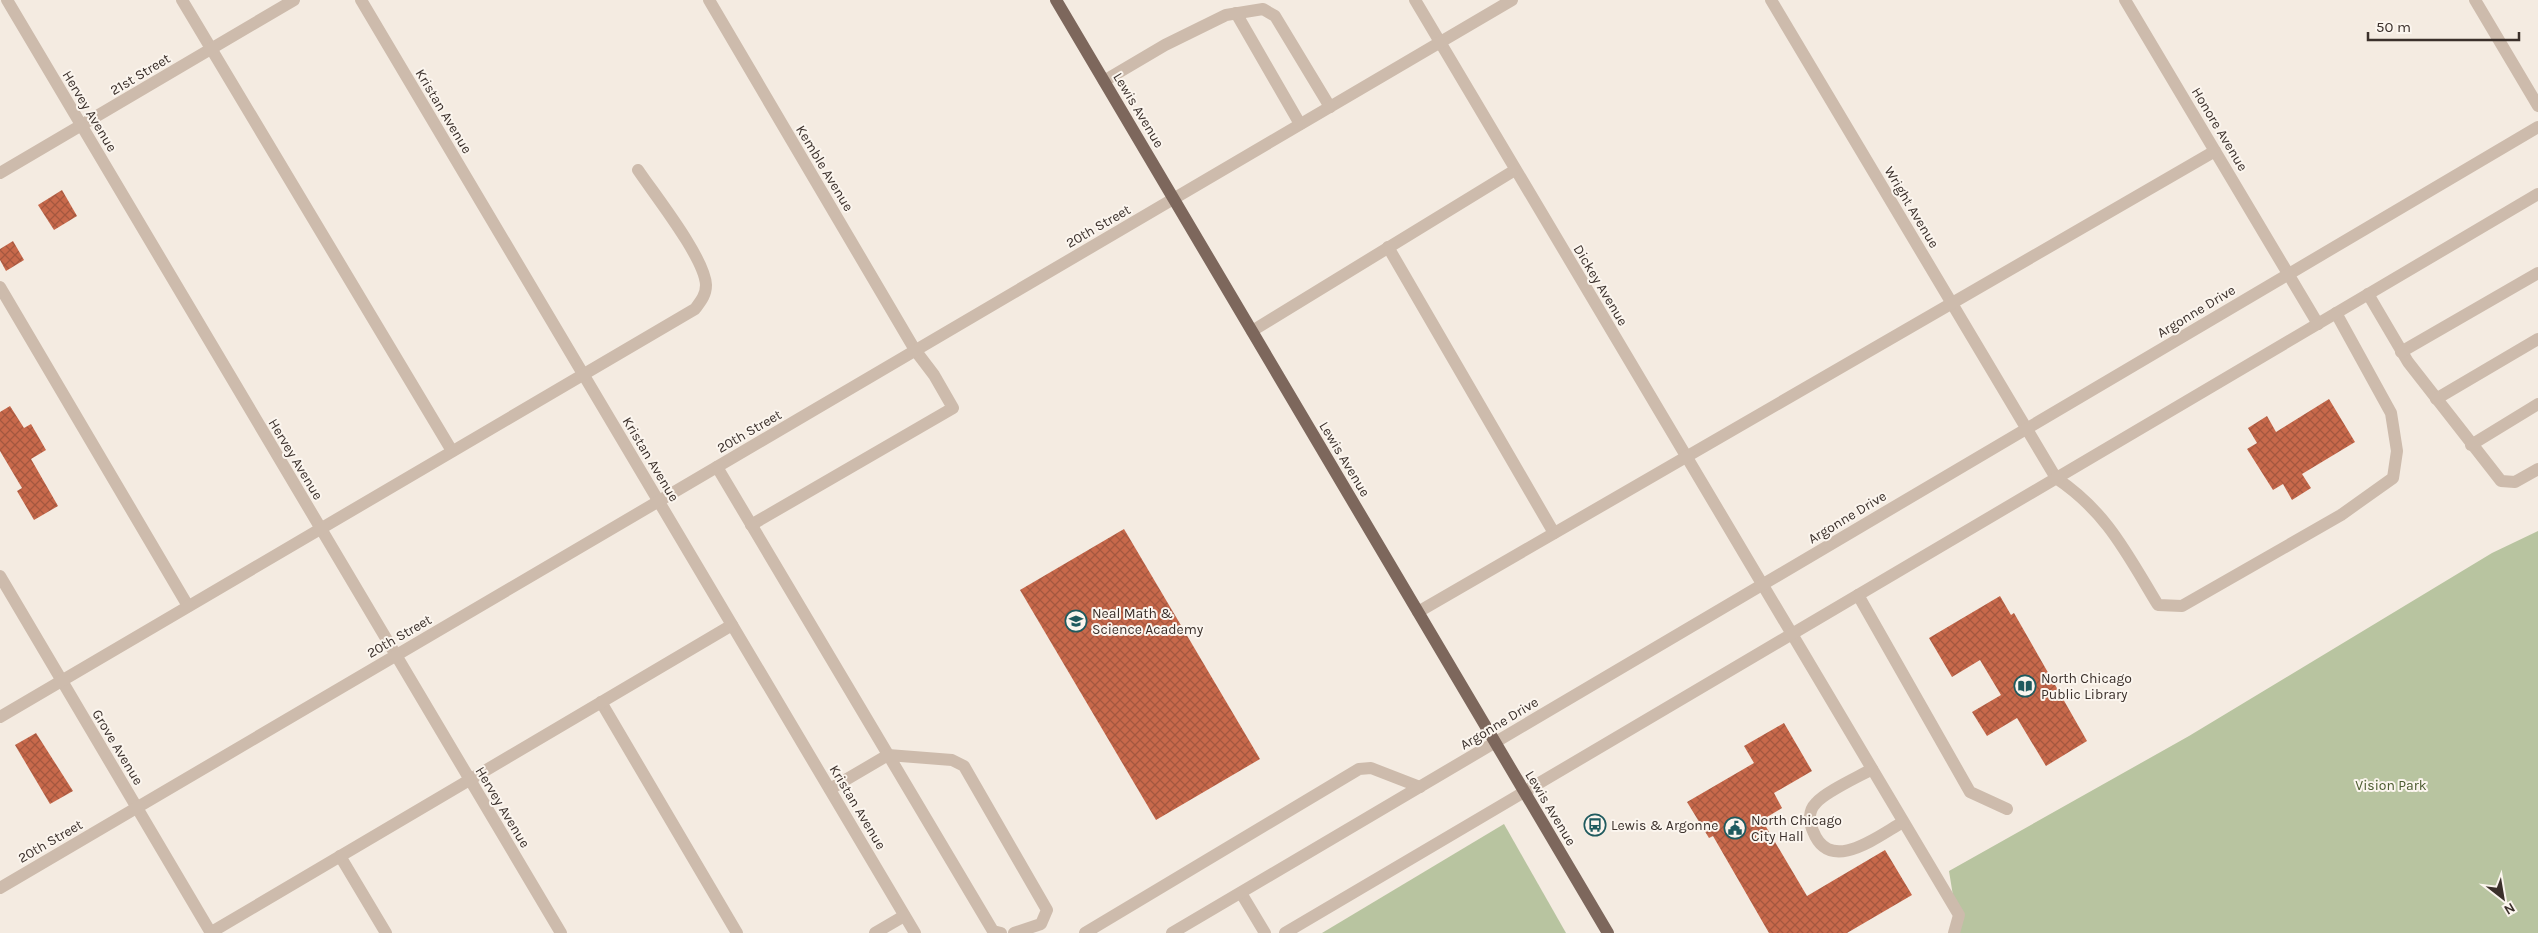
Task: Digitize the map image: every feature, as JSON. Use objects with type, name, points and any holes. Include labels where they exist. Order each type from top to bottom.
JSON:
[{"type":"main road","name":"Lewis Avenue","points":[[1056,0],[1608,933]]},
{"type":"street","name":"Hervey Avenue","points":[[7,0],[561,933]]},
{"type":"street","points":[[182,0],[452,451]]},
{"type":"street","name":"21st Street","points":[[0,173],[294,0]]},
{"type":"street","name":"Kristan Avenue","points":[[361,0],[915,933]]},
{"type":"street","name":"Kemble Avenue","points":[[709,0],[915,350],[934,375],[953,408],[751,526]]},
{"type":"street","name":"Dickey Avenue","points":[[1415,0],[1959,915],[1954,933]]},
{"type":"street","name":"20th Street","points":[[0,888],[1512,0]]},
{"type":"street","name":"Wright Avenue","points":[[1771,0],[2056,478]]},
{"type":"street","name":"Honore Avenue","points":[[2125,0],[2318,324]]},
{"type":"street","points":[[2475,0],[2538,106]]},
{"type":"street","points":[[1104,81],[1165,45],[1226,15],[1263,9],[1275,16],[1330,107]]},
{"type":"street","points":[[1236,13],[1300,124]]},
{"type":"street","name":"Argonne Drive","points":[[1172,933],[2538,127]]},
{"type":"street","points":[[1418,612],[2215,151]]},
{"type":"street","points":[[0,716],[695,309],[704,296],[706,283],[694,252],[638,170]]},
{"type":"street","points":[[1252,331],[1515,170]]},
{"type":"street","points":[[1285,933],[2538,194]]},
{"type":"street","points":[[1388,247],[1554,533]]},
{"type":"street","points":[[2401,352],[2538,273]]},
{"type":"street","points":[[0,287],[188,606]]},
{"type":"street","points":[[2368,294],[2401,352],[2471,445],[2501,481],[2515,482],[2538,469]]},
{"type":"street","points":[[2056,478],[2077,492],[2107,523],[2158,605],[2182,606],[2341,515],[2392,478],[2397,451],[2391,413],[2336,313]]},
{"type":"street","points":[[2436,399],[2538,339]]},
{"type":"street","points":[[2471,445],[2538,404]]},
{"type":"street","points":[[717,467],[993,931],[1001,933]]},
{"type":"street","name":"Grove Avenue","points":[[0,576],[210,933]]},
{"type":"street","points":[[1858,595],[1970,792],[2007,808]]},
{"type":"street","points":[[210,933],[732,625]]},
{"type":"street","points":[[601,702],[737,933]]},
{"type":"street","points":[[830,789],[888,755],[952,760],[964,766],[1047,910],[1040,924],[1014,933]]},
{"type":"street","points":[[1085,933],[1359,769],[1371,768],[1420,787]]},
{"type":"street","points":[[1872,769],[1816,802],[1810,817],[1814,836],[1825,847],[1838,853],[1851,851],[1903,822]]},
{"type":"street","points":[[340,856],[386,933]]},
{"type":"street","points":[[1241,893],[1265,933]]},
{"type":"street","points":[[875,933],[904,916]]},
{"type":"green space","name":"Vision Park","points":[[2538,531],[2538,933],[1959,933],[1949,871],[2189,736],[2492,553]]},
{"type":"green space","points":[[1504,824],[1566,933],[1322,933]]},
{"type":"building","points":[[62,190],[77,216],[54,230],[38,205]]},
{"type":"building","points":[[13,241],[24,260],[6,271],[0,260],[0,249]]},
{"type":"building","points":[[2329,399],[2355,442],[2302,474],[2311,488],[2292,500],[2283,484],[2273,490],[2247,449],[2257,443],[2248,428],[2267,416],[2276,432]]},
{"type":"building","points":[[10,406],[24,428],[31,424],[46,450],[31,459],[58,506],[34,520],[17,491],[22,488],[0,451],[0,412]]},
{"type":"building","points":[[1124,529],[1260,759],[1156,820],[1020,590]]},
{"type":"building","name":"North Chicago Public Library","points":[[2000,596],[2011,615],[2014,613],[2087,741],[2046,766],[2017,718],[1987,736],[1972,712],[2001,695],[1980,660],[1952,677],[1929,638]]},
{"type":"building","name":"North Chicago City Hall","points":[[1784,723],[1812,771],[1774,793],[1782,808],[1762,820],[1807,896],[1885,850],[1912,895],[1847,933],[1769,933],[1713,836],[1709,838],[1687,802],[1754,763],[1744,746]]},
{"type":"building","points":[[36,733],[73,791],[50,804],[15,745]]},
{"type":"place","name":"Neal Math & Science Academy","points":[[1076,621]]},
{"type":"place","name":"North Chicago Public Library","points":[[2025,686]]},
{"type":"place","name":"Lewis & Argonne","points":[[1595,825]]},
{"type":"place","name":"North Chicago City Hall","points":[[1735,828]]}]
